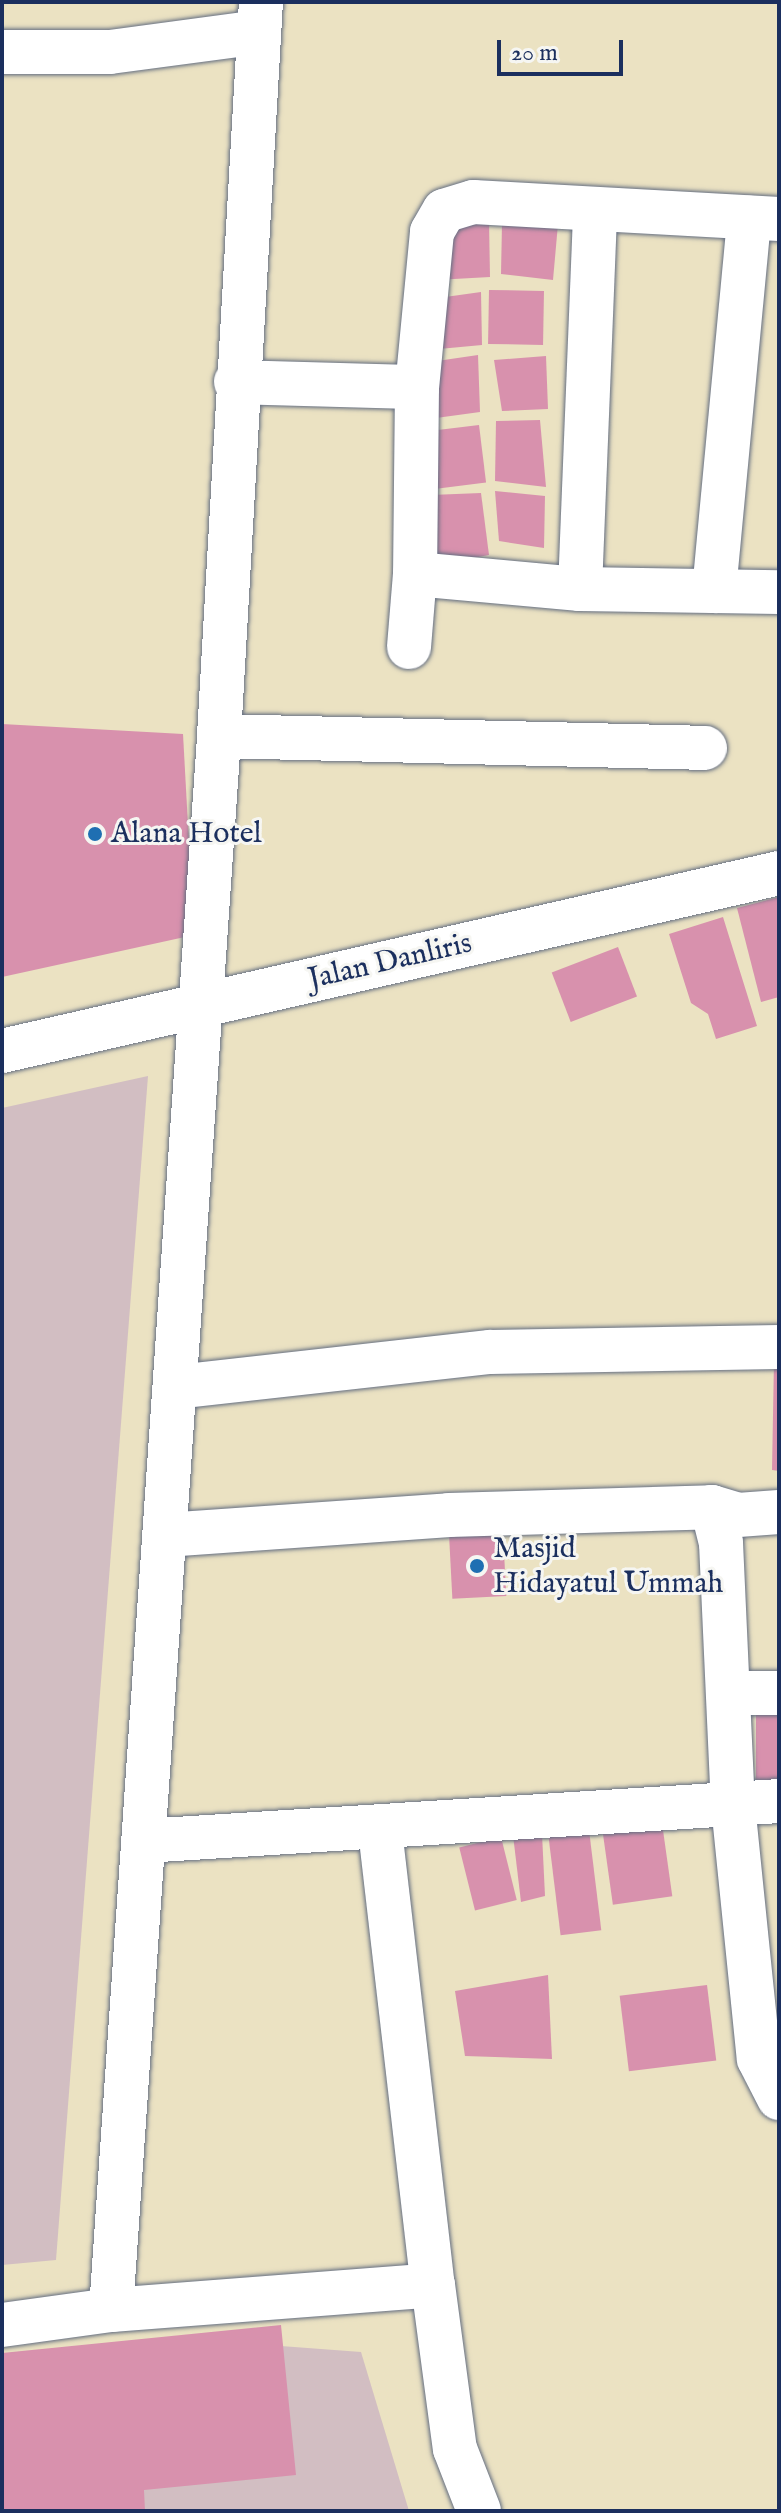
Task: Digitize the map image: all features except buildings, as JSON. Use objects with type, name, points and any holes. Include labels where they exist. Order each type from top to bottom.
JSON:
[{"type":"street","points":[[2,52],[110,52],[260,17],[236,382],[219,736],[111,2310]]},
{"type":"street","points":[[409,647],[415,574],[417,387],[437,217],[473,202],[595,212],[764,218],[714,591]]},
{"type":"street","points":[[580,589],[595,212]]},
{"type":"street","points":[[236,382],[417,387]]},
{"type":"street","points":[[415,574],[580,589],[779,592]]},
{"type":"street","points":[[219,736],[705,748]]},
{"type":"street","name":"Jalan Danliris","points":[[2,1051],[779,873]]},
{"type":"street","points":[[176,1387],[490,1352],[779,1347]]},
{"type":"street","points":[[165,1535],[449,1515],[712,1507],[750,1516],[779,1512]]},
{"type":"street","points":[[712,1507],[734,1693],[733,1805],[759,2059],[779,2098]]},
{"type":"street","points":[[734,1693],[779,1693]]},
{"type":"street","points":[[144,1841],[380,1830],[779,1801]]},
{"type":"street","points":[[380,1830],[455,2449],[479,2511]]},
{"type":"street","points":[[2,2325],[111,2310],[433,2285]]},
{"type":"shaded area","points":[[148,1076],[56,2260],[2,2265],[2,1108]]},
{"type":"shaded area","points":[[242,2343],[361,2352],[409,2511],[2,2511],[2,2372]]},
{"type":"place","name":"Alana Hotel","points":[[95,834]]},
{"type":"place","name":"Masjid Hidayatul Ummah","points":[[477,1566]]}]
